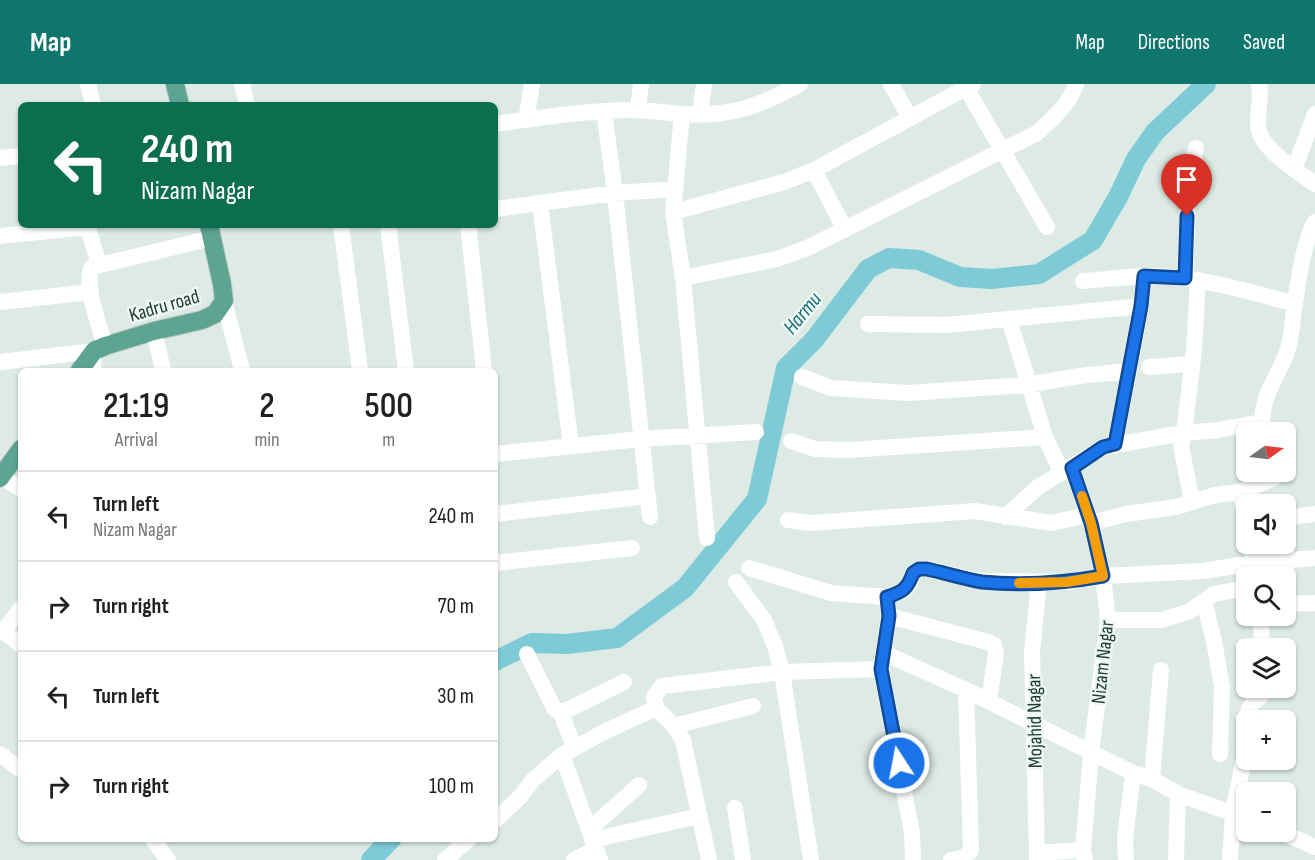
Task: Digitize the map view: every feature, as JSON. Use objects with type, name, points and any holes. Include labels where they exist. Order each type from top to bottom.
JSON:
[{"type":"main road","points":[[175,84],[179,102]]},
{"type":"main road","name":"Kadru road","points":[[99,349],[154,331],[202,320],[215,314],[224,301],[211,232]]},
{"type":"main road","points":[[82,368],[99,349]]},
{"type":"main road","points":[[0,477],[18,453]]},
{"type":"street","points":[[88,84],[92,102]]},
{"type":"street","points":[[242,84],[246,102]]},
{"type":"street","points":[[526,120],[532,84]]},
{"type":"street","points":[[638,109],[641,84]]},
{"type":"street","points":[[700,114],[704,84]]},
{"type":"street","points":[[498,124],[638,109],[682,114],[730,113],[754,106],[777,90],[800,84]]},
{"type":"street","points":[[891,84],[910,118]]},
{"type":"street","points":[[683,278],[777,259],[845,230],[1037,133],[1057,114],[1074,91],[1076,84]]},
{"type":"street","points":[[1259,84],[1259,134],[1264,143],[1315,184]]},
{"type":"street","points":[[674,212],[784,182],[814,170],[969,86],[1002,151],[1047,227]]},
{"type":"street","points":[[604,111],[650,517]]},
{"type":"street","points":[[682,114],[674,212],[699,435],[706,538]]},
{"type":"street","points":[[1294,169],[1315,114]]},
{"type":"street","points":[[1192,502],[1181,446],[1192,364],[1189,175],[1196,148]]},
{"type":"street","points":[[0,158],[18,156]]},
{"type":"street","points":[[814,170],[845,230]]},
{"type":"street","points":[[498,209],[615,193],[676,189]]},
{"type":"street","points":[[540,204],[571,447]]},
{"type":"street","points":[[1263,422],[1265,396],[1288,348],[1295,304],[1311,230],[1315,222]]},
{"type":"street","points":[[0,236],[70,228]]},
{"type":"street","points":[[88,228],[99,264]]},
{"type":"street","points":[[341,228],[360,368]]},
{"type":"street","points":[[388,228],[406,368]]},
{"type":"street","points":[[468,228],[484,368]]},
{"type":"street","points":[[94,368],[99,349],[88,274],[92,267],[211,232]]},
{"type":"street","points":[[1115,444],[1141,306],[1144,276]]},
{"type":"street","points":[[1083,282],[1144,276],[1191,279],[1230,286],[1295,304]]},
{"type":"street","points":[[0,302],[91,292]]},
{"type":"street","points":[[224,301],[241,368]]},
{"type":"street","points":[[868,324],[947,325],[1141,306]]},
{"type":"street","name":"Nizam Nagar","points":[[1009,319],[1027,385],[1045,437],[1067,471],[1089,519],[1103,576],[1108,620],[1091,753],[1084,855]]},
{"type":"street","points":[[154,331],[163,368]]},
{"type":"street","points":[[0,362],[99,349]]},
{"type":"street","points":[[1149,367],[1192,364]]},
{"type":"street","points":[[802,377],[831,388],[908,393],[1027,385],[1080,375],[1129,371]]},
{"type":"street","points":[[1005,517],[1038,487],[1103,447],[1184,433],[1236,429]]},
{"type":"street","points":[[498,454],[641,439],[756,432]]},
{"type":"street","points":[[791,441],[815,449],[849,450],[1045,437]]},
{"type":"street","points":[[0,477],[18,487]]},
{"type":"street","points":[[788,520],[811,523],[975,511],[1052,523],[1176,507],[1215,495],[1240,492],[1270,482]]},
{"type":"street","points":[[498,513],[648,496]]},
{"type":"street","points":[[1296,517],[1315,514]]},
{"type":"street","points":[[498,563],[632,548]]},
{"type":"street","points":[[1271,566],[1315,558]]},
{"type":"street","points":[[748,568],[831,593],[887,597],[905,590],[910,584],[913,573],[919,569],[980,581],[1039,582],[1067,582],[1103,576],[1236,570]]},
{"type":"street","points":[[736,582],[764,621],[775,646],[782,672],[811,860]]},
{"type":"street","name":"Mojahid Nagar","points":[[1037,857],[1032,651],[1039,582]]},
{"type":"street","points":[[1108,620],[1162,620],[1190,611],[1214,594],[1236,590]]},
{"type":"street","points":[[887,597],[889,616],[882,661],[912,833],[913,860]]},
{"type":"street","points":[[1204,601],[1222,687],[1220,754]]},
{"type":"street","points":[[1296,604],[1315,603]]},
{"type":"street","points":[[18,611],[2,630],[18,643]]},
{"type":"street","points":[[889,616],[994,645],[996,653],[989,701]]},
{"type":"street","points":[[527,654],[554,708],[561,713],[568,751],[594,845]]},
{"type":"street","points":[[709,860],[683,740],[674,726],[656,708],[654,697],[662,686],[882,661],[966,690],[1091,753],[1133,773],[1152,779],[1178,794],[1236,814]]},
{"type":"street","points":[[1152,779],[1161,670]]},
{"type":"street","points":[[561,713],[624,682]]},
{"type":"street","points":[[951,860],[964,857],[971,851],[966,690]]},
{"type":"street","points":[[1248,710],[1251,703],[1260,698]]},
{"type":"street","points":[[674,726],[753,706]]},
{"type":"street","points":[[498,817],[520,797],[533,780],[568,751],[656,708]]},
{"type":"street","points":[[0,753],[18,768]]},
{"type":"street","points":[[1126,860],[1125,839],[1133,773]]},
{"type":"street","points":[[574,860],[594,845],[639,785]]},
{"type":"street","points":[[1176,860],[1178,794]]},
{"type":"street","points":[[735,808],[743,860]]},
{"type":"street","points":[[594,845],[699,816]]},
{"type":"street","points":[[1230,860],[1236,833]]},
{"type":"street","points":[[1296,839],[1315,847]]},
{"type":"street","points":[[155,842],[168,860]]},
{"type":"street","points":[[445,860],[465,842]]},
{"type":"street","points":[[1037,857],[1084,855]]},
{"type":"waterway","name":"Harmu","points":[[498,660],[532,643],[567,644],[617,638],[685,588],[757,499],[786,368],[814,340],[868,269],[889,258],[919,260],[960,277],[992,279],[1039,274],[1093,240],[1118,197],[1136,159],[1155,132],[1206,84]]},
{"type":"waterway","name":"Harmu","points":[[371,860],[388,842]]},
{"type":"slow traffic","points":[[1019,583],[1067,582],[1103,576],[1091,523],[1082,496]]},
{"type":"route","points":[[899,763],[881,669],[889,616],[887,597],[905,590],[910,584],[913,573],[919,569],[927,569],[980,581],[1001,583],[1067,582],[1103,576],[1091,523],[1072,468],[1103,447],[1115,444],[1141,306],[1144,276],[1185,278],[1187,216]]}]
